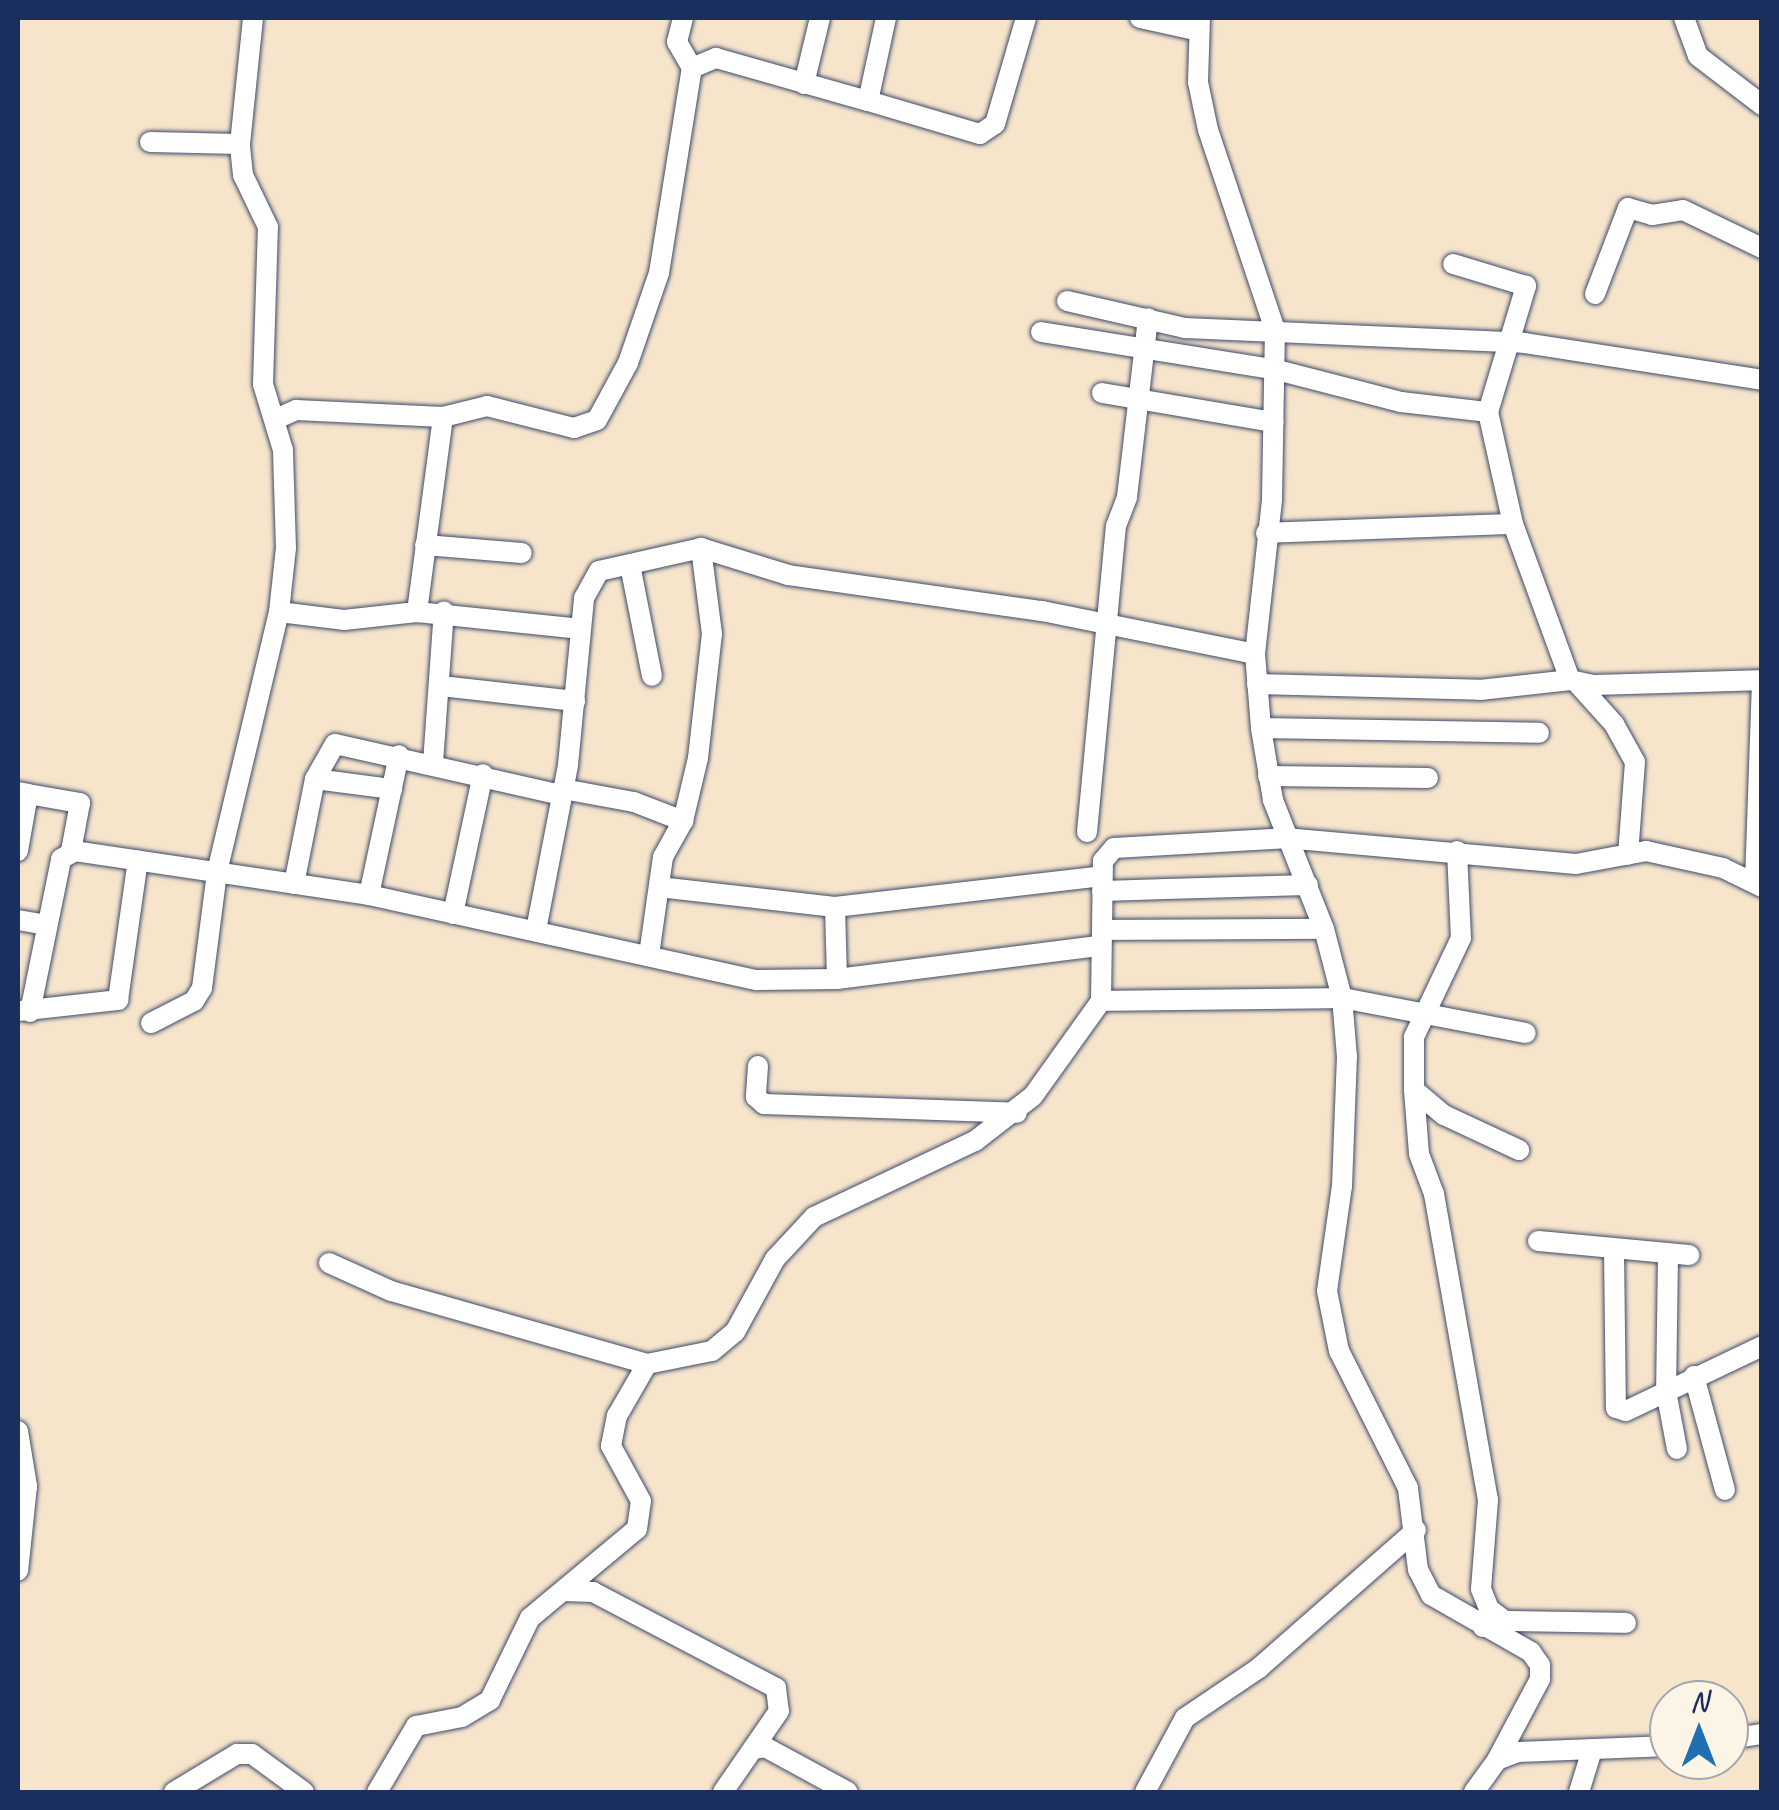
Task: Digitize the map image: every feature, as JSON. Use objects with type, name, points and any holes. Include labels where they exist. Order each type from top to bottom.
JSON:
[{"type":"street","points":[[151,1023],[199,995],[217,872],[279,612],[286,486],[278,418],[263,384],[268,228],[244,176],[240,144],[253,18]]},
{"type":"street","points":[[278,418],[296,410],[443,418],[487,406],[574,428],[597,420],[649,312],[692,68],[678,42],[683,18]]},
{"type":"street","points":[[804,84],[820,18]]},
{"type":"street","points":[[868,101],[886,18]]},
{"type":"street","points":[[692,68],[716,58],[988,132],[1026,18]]},
{"type":"street","points":[[1140,18],[1199,24],[1198,82],[1208,130],[1276,330],[1274,422],[1255,654],[1268,776],[1285,838],[1324,929],[1342,998],[1348,1057],[1342,1186],[1328,1310],[1339,1352],[1408,1488],[1418,1570],[1431,1594],[1532,1652],[1541,1672],[1497,1760],[1474,1792]]},
{"type":"street","points":[[1684,18],[1698,56],[1762,105]]},
{"type":"street","points":[[150,142],[240,144]]},
{"type":"street","points":[[1595,294],[1628,208],[1652,216],[1683,210],[1762,248]]},
{"type":"street","points":[[1452,264],[1524,282],[1511,342],[1488,412],[1513,524],[1574,682],[1614,724],[1635,762],[1628,855]]},
{"type":"street","points":[[1067,301],[1185,328],[1511,342],[1762,380]]},
{"type":"street","points":[[1087,832],[1105,628],[1148,318]]},
{"type":"street","points":[[1041,332],[1277,370],[1401,402],[1488,412]]},
{"type":"street","points":[[1102,393],[1274,422]]},
{"type":"street","points":[[418,612],[443,418]]},
{"type":"street","points":[[1266,533],[1513,524]]},
{"type":"street","points":[[425,545],[522,553]]},
{"type":"street","points":[[649,956],[663,858],[682,821],[698,758],[712,634],[701,548]]},
{"type":"street","points":[[536,930],[562,792],[581,628],[592,576],[701,548],[788,575],[1042,611],[1105,628],[1255,654]]},
{"type":"street","points":[[630,566],[652,676]]},
{"type":"street","points":[[279,612],[344,620],[444,611],[581,628]]},
{"type":"street","points":[[433,764],[444,611]]},
{"type":"street","points":[[329,1263],[390,1291],[647,1364],[712,1351],[724,1342],[775,1259],[814,1216],[975,1142],[1018,1113],[1100,1001],[1104,856],[1114,848],[1285,838],[1576,864],[1667,853],[1759,873],[1762,682],[1574,682],[1480,690],[1257,684]]},
{"type":"street","points":[[440,686],[575,701]]},
{"type":"street","points":[[1261,728],[1539,733]]},
{"type":"street","points":[[294,884],[315,779],[335,744],[562,792],[634,802],[682,821]]},
{"type":"street","points":[[368,895],[399,755]]},
{"type":"street","points":[[453,914],[482,774]]},
{"type":"street","points":[[1268,776],[1428,778]]},
{"type":"street","points":[[315,779],[392,789]]},
{"type":"street","points":[[18,850],[23,793],[80,804],[71,851],[61,859],[24,1012],[118,1000],[138,860]]},
{"type":"street","points":[[71,851],[368,895],[757,980],[837,979],[1101,938],[1324,929]]},
{"type":"street","points":[[1457,851],[1461,938],[1414,1036],[1414,1090],[1419,1154],[1434,1194],[1488,1500],[1481,1589],[1489,1609],[1505,1621]]},
{"type":"street","points":[[660,887],[835,908],[1102,883],[1308,886]]},
{"type":"street","points":[[835,908],[837,979]]},
{"type":"street","points":[[18,920],[45,925]]},
{"type":"street","points":[[1100,1001],[1342,998],[1426,1010],[1526,1033]]},
{"type":"street","points":[[758,1066],[756,1096],[764,1104],[1018,1113]]},
{"type":"street","points":[[1414,1090],[1444,1115],[1519,1150]]},
{"type":"street","points":[[1538,1241],[1679,1254],[1666,1391],[1678,1449]]},
{"type":"street","points":[[1614,1250],[1614,1404],[1626,1411],[1762,1346]]},
{"type":"street","points":[[377,1792],[416,1726],[462,1718],[490,1700],[530,1618],[642,1519],[641,1501],[610,1446],[617,1416],[647,1364]]},
{"type":"street","points":[[1694,1376],[1725,1490]]},
{"type":"street","points":[[18,1432],[27,1486],[18,1571]]},
{"type":"street","points":[[1145,1792],[1184,1718],[1259,1668],[1416,1530]]},
{"type":"street","points":[[563,1590],[593,1592],[776,1688],[779,1710],[723,1792]]},
{"type":"street","points":[[1483,1627],[1505,1621],[1626,1623]]},
{"type":"street","points":[[753,1748],[765,1747],[848,1792]]},
{"type":"street","points":[[1497,1760],[1518,1752],[1649,1747]]},
{"type":"street","points":[[1579,1792],[1592,1750]]},
{"type":"street","points":[[174,1792],[238,1754],[252,1754],[304,1792]]}]
